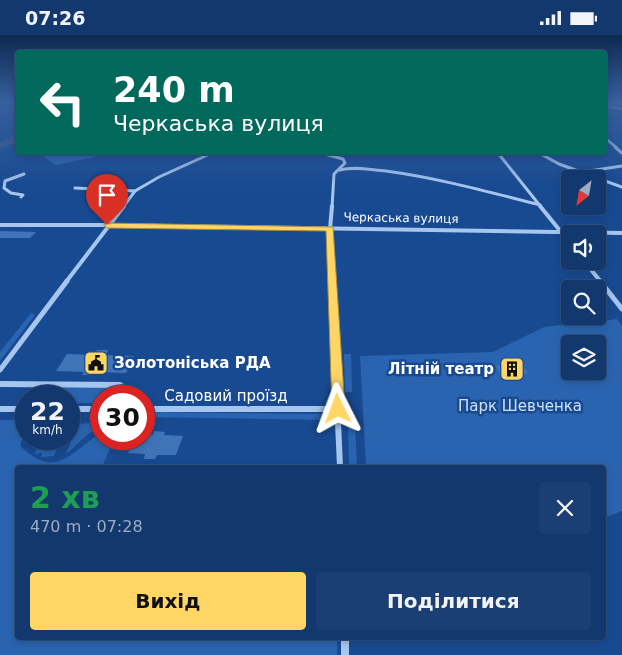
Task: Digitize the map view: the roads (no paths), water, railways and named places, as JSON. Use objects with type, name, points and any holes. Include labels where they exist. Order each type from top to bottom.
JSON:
[{"type":"street","points":[[607,140],[622,153]]},
{"type":"street","points":[[0,370],[134,191],[157,178],[208,155]]},
{"type":"street","points":[[328,155],[343,159],[345,163],[340,170]]},
{"type":"street","points":[[500,155],[561,232]]},
{"type":"street","points":[[543,155],[576,170]]},
{"type":"street","points":[[597,170],[622,167]]},
{"type":"street","points":[[340,465],[330,229],[334,174],[348,168],[399,172],[463,185],[540,205]]},
{"type":"street","points":[[21,197],[24,195],[11,193],[4,188],[5,181],[24,174]]},
{"type":"street","points":[[606,181],[622,187]]},
{"type":"street","points":[[75,188],[134,191]]},
{"type":"street","name":"Черкаська вулиця","points":[[0,225],[561,232]]},
{"type":"street","name":"Черкаська вулиця","points":[[606,233],[622,233]]},
{"type":"street","points":[[591,270],[622,309]]},
{"type":"street","points":[[0,384],[120,385]]},
{"type":"street","points":[[0,409],[15,409]]},
{"type":"street","name":"Садовий проїзд","points":[[155,409],[338,409]]},
{"type":"street","points":[[345,640],[345,655]]},
{"type":"waterway","points":[[0,145],[12,141],[15,138]]},
{"type":"place","name":"Золотоніська РДА","points":[[96,363]]},
{"type":"place","name":"Літній театр","points":[[512,369]]},
{"type":"park label","name":"Парк Шевченка","points":[[520,406]]}]
